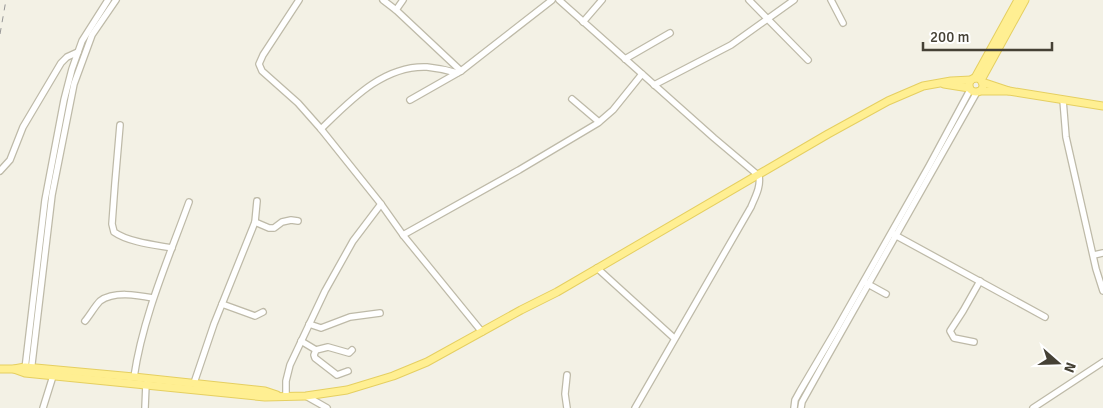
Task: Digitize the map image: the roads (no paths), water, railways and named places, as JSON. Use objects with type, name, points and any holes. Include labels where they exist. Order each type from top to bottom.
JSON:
[{"type":"main road","points":[[977,80],[1018,0]]},
{"type":"main road","points":[[974,90],[969,84],[977,80],[1025,0]]},
{"type":"main road","points":[[974,90],[983,86],[977,80]]},
{"type":"main road","points":[[28,371],[105,377],[265,397],[306,396],[347,390],[392,376],[427,362],[557,292],[888,101],[913,90],[939,83],[977,80],[1009,91]]},
{"type":"main road","points":[[939,83],[974,90],[1009,91],[1103,106]]},
{"type":"main road","points":[[0,369],[14,369],[53,376],[134,376],[149,383],[194,383],[283,396]]},
{"type":"street","points":[[28,371],[64,100],[78,52],[86,34],[108,0]]},
{"type":"street","points":[[54,166],[81,63],[92,35],[116,0]]},
{"type":"street","points":[[299,0],[262,54],[260,68],[262,72],[298,103],[482,332]]},
{"type":"street","points":[[383,0],[396,10],[459,72]]},
{"type":"street","points":[[396,10],[403,0]]},
{"type":"street","points":[[410,100],[459,72],[552,0]]},
{"type":"street","points":[[559,0],[759,176],[758,189],[751,207],[635,408]]},
{"type":"street","points":[[583,22],[602,0]]},
{"type":"street","points":[[749,0],[808,60]]},
{"type":"street","points":[[654,85],[731,45],[794,0]]},
{"type":"street","points":[[831,0],[842,23]]},
{"type":"street","points":[[625,59],[670,32]]},
{"type":"street","points":[[0,171],[10,160],[23,128],[61,63],[67,57],[78,52]]},
{"type":"street","points":[[320,129],[379,80],[396,71],[426,67],[459,72]]},
{"type":"street","points":[[403,235],[519,170],[599,122],[613,110],[642,74]]},
{"type":"street","points":[[801,408],[802,402],[832,343],[974,90]]},
{"type":"street","points":[[572,99],[599,122]]},
{"type":"street","points":[[1063,100],[1066,137],[1103,291]]},
{"type":"street","points":[[120,125],[112,224],[114,232],[139,241],[172,248]]},
{"type":"street","points":[[194,383],[203,352],[255,222],[257,201]]},
{"type":"street","points":[[134,376],[138,352],[153,298],[189,202]]},
{"type":"street","points":[[283,396],[290,365],[325,291],[353,241],[381,204]]},
{"type":"street","points":[[255,222],[269,228],[274,228],[282,222],[298,221]]},
{"type":"street","points":[[893,235],[1045,317]]},
{"type":"street","points":[[1094,255],[1103,253]]},
{"type":"street","points":[[598,268],[674,338]]},
{"type":"street","points":[[974,342],[954,338],[950,331],[980,281]]},
{"type":"street","points":[[866,283],[886,294]]},
{"type":"street","points":[[85,321],[100,301],[110,297],[119,295],[153,298]]},
{"type":"street","points":[[222,304],[255,316],[263,312]]},
{"type":"street","points":[[309,324],[320,328],[350,317],[380,313]]},
{"type":"street","points":[[301,341],[316,350],[328,347],[348,353],[352,350]]},
{"type":"street","points":[[794,408],[795,400],[800,391],[832,343]]},
{"type":"street","points":[[316,350],[315,358],[338,375],[348,371]]},
{"type":"street","points":[[1032,408],[1103,362]]},
{"type":"street","points":[[43,408],[53,376]]},
{"type":"street","points":[[567,376],[565,394],[567,408]]},
{"type":"street","points":[[145,408],[149,383]]},
{"type":"street","points":[[306,396],[327,408]]},
{"type":"railway","points":[[0,34],[6,0]]}]
